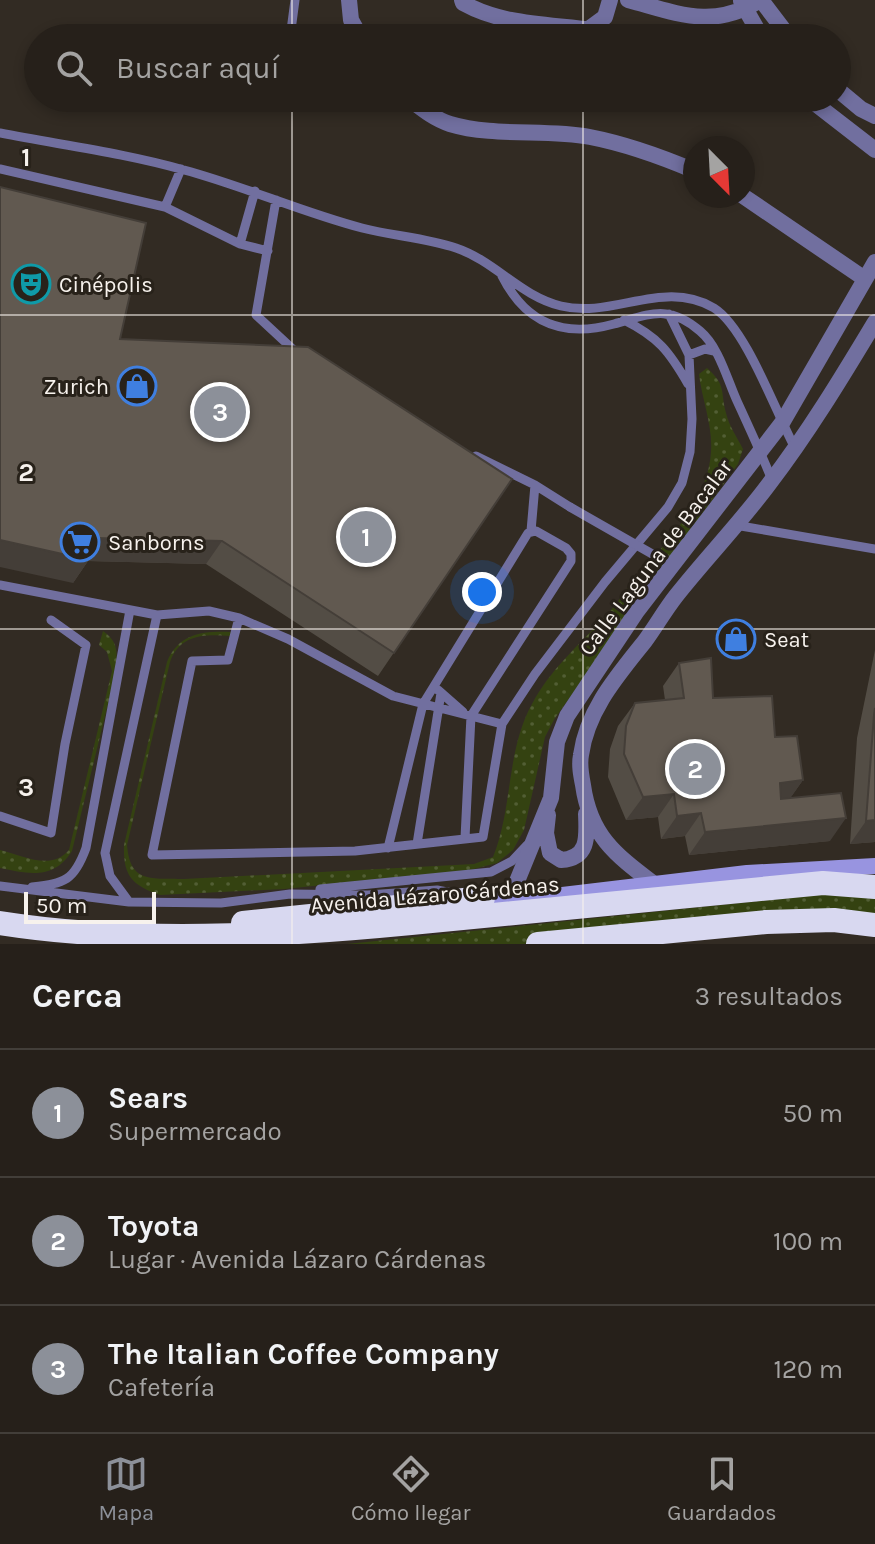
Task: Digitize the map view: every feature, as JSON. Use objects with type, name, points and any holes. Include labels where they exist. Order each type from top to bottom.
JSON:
[{"type":"highway","name":"Avenida Lázaro Cárdenas","points":[[1,923],[86,937],[153,941],[270,936],[823,883],[875,887]]},
{"type":"highway","points":[[153,941],[218,926],[483,898]]},
{"type":"highway","points":[[538,944],[766,922],[834,920],[875,925]]},
{"type":"street","points":[[349,0],[353,24]]},
{"type":"street","points":[[462,0],[481,13],[536,24]]},
{"type":"street","points":[[595,24],[605,17],[610,0]]},
{"type":"street","points":[[628,0],[694,18],[718,18],[760,0],[779,24]]},
{"type":"street","points":[[743,5],[754,24]]},
{"type":"street","points":[[851,101],[875,116]]},
{"type":"street","points":[[427,112],[450,124],[509,132],[589,137],[683,167]]},
{"type":"street","points":[[826,112],[875,150]]},
{"type":"street","points":[[755,204],[865,279]]},
{"type":"street","name":"Calle Laguna de Bacalar","points":[[511,896],[551,798],[557,742],[567,716],[611,649],[782,423],[875,262]]},
{"type":"street","name":"Calle Laguna de Bacalar","points":[[654,884],[620,858],[595,828],[586,807],[580,759],[593,713],[674,598],[772,480],[875,322]]},
{"type":"street","points":[[838,325],[865,338]]},
{"type":"street","points":[[551,798],[546,833],[550,853],[561,860],[576,857],[585,849],[586,807]]},
{"type":"street","name":"Avenida Lázaro Cárdenas","points":[[483,898],[554,896],[747,873],[875,866]]},
{"type":"lane","points":[[292,24],[295,0]]},
{"type":"lane","points":[[0,133],[181,169],[363,228],[469,252],[530,295],[561,306],[584,310],[666,295],[695,299],[716,310],[733,326],[795,448]]},
{"type":"lane","points":[[0,169],[165,207],[240,244],[268,251]]},
{"type":"lane","points":[[165,207],[181,169]]},
{"type":"lane","points":[[240,244],[255,191]]},
{"type":"lane","points":[[276,200],[256,315],[305,359]]},
{"type":"lane","points":[[501,273],[508,289],[524,309],[544,322],[569,329],[614,324],[646,313],[669,314],[701,332],[714,351],[772,480]]},
{"type":"lane","points":[[524,309],[530,295]]},
{"type":"lane","points":[[239,618],[228,660],[192,661],[152,855],[388,848],[483,837],[502,724],[535,674],[605,582],[668,507],[682,483],[690,452],[692,419],[689,355],[669,314]]},
{"type":"lane","points":[[624,320],[659,341],[672,356],[689,387]]},
{"type":"lane","points":[[689,355],[705,349],[714,351]]},
{"type":"lane","points":[[465,451],[535,485],[672,567]]},
{"type":"lane","points":[[388,848],[423,704],[436,689],[531,531],[535,485]]},
{"type":"lane","points":[[735,525],[875,549]]},
{"type":"lane","points":[[465,838],[468,715],[571,561],[571,554],[566,548],[531,531]]},
{"type":"lane","points":[[0,585],[157,615],[209,611],[239,618],[288,639],[393,696],[502,724]]},
{"type":"lane","points":[[17,889],[59,884],[77,872],[86,848],[130,610]]},
{"type":"lane","points":[[129,902],[110,876],[105,853],[157,615]]},
{"type":"lane","points":[[1,817],[51,833],[65,744],[86,645],[51,620]]},
{"type":"lane","points":[[436,689],[468,715]]},
{"type":"lane","points":[[417,844],[438,707],[436,689]]},
{"type":"lane","points":[[0,886],[129,902],[221,903],[491,872],[512,861],[535,836]]},
{"type":"lane","points":[[290,894],[368,895],[437,890],[483,898]]},
{"type":"green space","points":[[707,368],[720,384],[727,418],[743,449],[738,464],[555,718],[545,737],[524,830],[513,850],[497,863],[470,870],[284,889],[160,895],[131,878],[125,864],[124,845],[167,662],[172,652],[185,640],[211,632],[231,632],[231,636],[194,638],[180,646],[170,662],[127,845],[129,858],[138,873],[153,878],[184,879],[474,864],[493,857],[504,819],[518,741],[532,704],[555,670],[610,611],[670,538],[702,489],[708,471],[711,442],[699,374]]},
{"type":"green space","points":[[103,631],[117,653],[116,671],[72,851],[49,871],[31,873],[0,868],[0,850],[46,861],[54,860],[69,850],[112,671],[107,652],[99,645]]},
{"type":"green space","points":[[827,894],[875,895],[875,918],[523,944],[347,944]]},
{"type":"building","points":[[0,187],[146,223],[120,339],[308,347],[512,479],[394,653],[222,541],[95,538],[89,560],[0,540]]},
{"type":"building","points":[[711,658],[713,698],[772,696],[775,737],[797,736],[803,780],[780,783],[781,799],[841,793],[846,818],[705,832],[701,813],[677,816],[674,794],[643,797],[624,754],[626,726],[635,703],[684,698],[679,663]]},
{"type":"building","points":[[875,708],[875,820],[866,821],[874,715]]},
{"type":"place","name":"Cinépolis","points":[[31,284]]},
{"type":"place","name":"Zurich","points":[[137,386]]},
{"type":"place","name":"The Italian Coffee Company","points":[[220,412]]},
{"type":"place","name":"Sears","points":[[366,537]]},
{"type":"place","name":"Sanborns","points":[[80,542]]},
{"type":"place","name":"Seat","points":[[736,639]]},
{"type":"place","name":"Toyota","points":[[695,769]]}]
